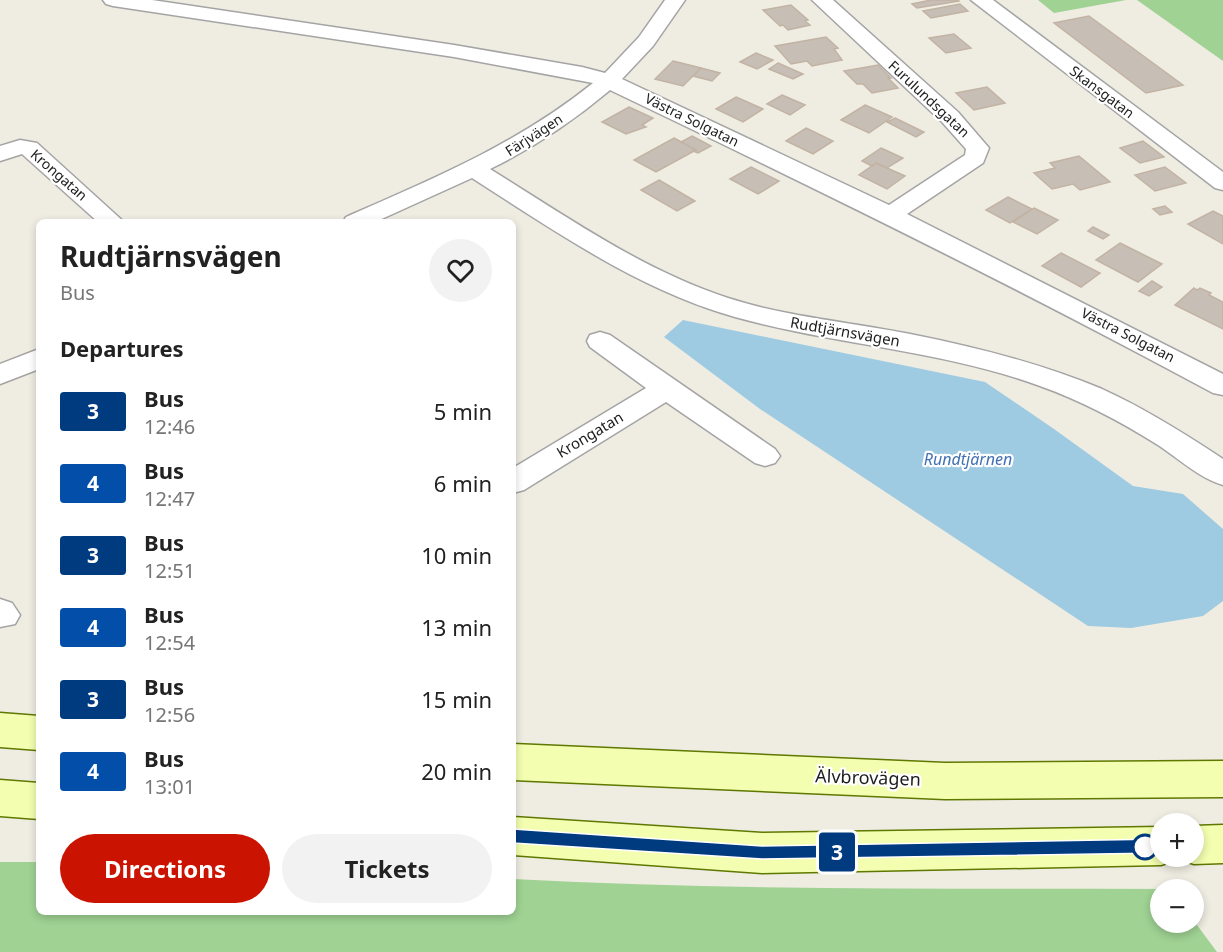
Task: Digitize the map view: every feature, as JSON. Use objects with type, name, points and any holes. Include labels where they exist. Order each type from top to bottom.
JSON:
[{"type":"main road","points":[[0,730],[36,733]]},
{"type":"main road","name":"Älvbrovägen","points":[[516,762],[945,781],[1223,779]]},
{"type":"main road","points":[[0,798],[36,801]]},
{"type":"main road","points":[[516,836],[762,852],[1150,846]]},
{"type":"main road","points":[[1204,845],[1223,844]]},
{"type":"street","name":"Västra Solgatan","points":[[113,0],[454,51],[582,73],[609,81],[890,215],[1114,328],[1223,386]]},
{"type":"street","name":"Färjvägen","points":[[363,219],[501,157],[563,116],[609,81],[648,42],[675,0]]},
{"type":"street","name":"Furulundsgatan","points":[[822,0],[950,117],[978,148],[975,158],[890,215]]},
{"type":"street","name":"Skansgatan","points":[[981,0],[1223,183]]},
{"type":"street","name":"Krongatan","points":[[0,154],[20,147],[29,148],[109,219]]},
{"type":"street","name":"Rudtjärnsvägen","points":[[475,170],[615,256],[683,290],[761,316],[933,348],[1029,373],[1077,390],[1114,407],[1179,443],[1223,474]]},
{"type":"street","points":[[600,341],[636,369],[765,456]]},
{"type":"street","points":[[0,375],[36,359]]},
{"type":"street","name":"Krongatan","points":[[516,480],[667,388]]},
{"type":"green space","points":[[1038,0],[1126,0],[1054,13]]},
{"type":"green space","points":[[1137,0],[1223,0],[1223,61]]},
{"type":"green space","points":[[0,862],[36,862],[36,915],[516,915],[516,879],[760,887],[1150,889],[1150,933],[1203,933],[1217,952],[0,952]]},
{"type":"water","name":"Rundtjärnen","points":[[683,320],[985,382],[1133,486],[1183,494],[1223,529],[1223,601],[1203,616],[1131,628],[1088,626],[760,409],[664,337]]},
{"type":"building","points":[[931,0],[959,1],[917,8],[912,4]]},
{"type":"building","points":[[960,4],[968,11],[931,18],[923,11]]},
{"type":"building","points":[[791,5],[808,20],[805,21],[810,25],[788,30],[783,25],[780,26],[763,10]]},
{"type":"building","points":[[1089,16],[1183,85],[1146,93],[1054,23]]},
{"type":"building","points":[[954,34],[971,48],[946,53],[929,38]]},
{"type":"building","points":[[826,37],[838,48],[834,49],[842,60],[812,66],[807,61],[791,64],[775,46]]},
{"type":"building","points":[[756,53],[773,60],[757,69],[740,62]]},
{"type":"building","points":[[673,61],[701,68],[683,86],[655,79]]},
{"type":"building","points":[[778,63],[803,74],[793,79],[769,69]]},
{"type":"building","points":[[878,65],[898,88],[872,93],[863,84],[857,84],[844,71]]},
{"type":"building","points":[[701,68],[720,73],[712,81],[693,76]]},
{"type":"building","points":[[987,87],[1005,103],[974,110],[956,93]]},
{"type":"building","points":[[782,95],[805,105],[790,115],[767,104]]},
{"type":"building","points":[[736,97],[763,109],[743,122],[716,109]]},
{"type":"building","points":[[865,105],[892,117],[869,133],[841,120]]},
{"type":"building","points":[[629,107],[653,118],[642,125],[646,127],[626,134],[602,122]]},
{"type":"building","points":[[895,118],[924,132],[916,137],[887,122]]},
{"type":"building","points":[[806,128],[833,141],[813,154],[786,141]]},
{"type":"building","points":[[692,136],[711,146],[698,153],[693,151],[696,150],[681,142]]},
{"type":"building","points":[[674,138],[696,150],[656,172],[634,160]]},
{"type":"building","points":[[1143,141],[1164,157],[1140,163],[1120,148]]},
{"type":"building","points":[[881,148],[903,158],[887,168],[876,163],[872,166],[862,161]]},
{"type":"building","points":[[1079,156],[1110,182],[1080,190],[1073,184],[1052,189],[1034,173],[1055,168],[1050,163]]},
{"type":"building","points":[[876,163],[905,176],[887,189],[859,175]]},
{"type":"building","points":[[751,167],[779,181],[758,194],[730,179]]},
{"type":"building","points":[[1165,167],[1186,183],[1155,191],[1135,175]]},
{"type":"building","points":[[659,180],[695,201],[677,211],[641,190]]},
{"type":"building","points":[[1008,197],[1032,209],[1010,223],[986,210]]},
{"type":"building","points":[[1165,206],[1172,212],[1160,215],[1153,209]]},
{"type":"building","points":[[1034,208],[1058,220],[1037,234],[1013,222]]},
{"type":"building","points":[[1213,211],[1223,216],[1223,244],[1188,224]]},
{"type":"building","points":[[1093,227],[1109,235],[1103,239],[1088,231]]},
{"type":"building","points":[[1120,243],[1162,264],[1138,282],[1096,260]]},
{"type":"building","points":[[1061,253],[1100,273],[1081,287],[1042,266]]},
{"type":"building","points":[[1152,281],[1162,287],[1149,296],[1139,291]]},
{"type":"building","points":[[1194,288],[1211,293],[1209,295],[1223,302],[1223,329],[1175,305]]},
{"type":"bus line","name":"3","points":[[516,836],[762,852],[1150,846]]}]
